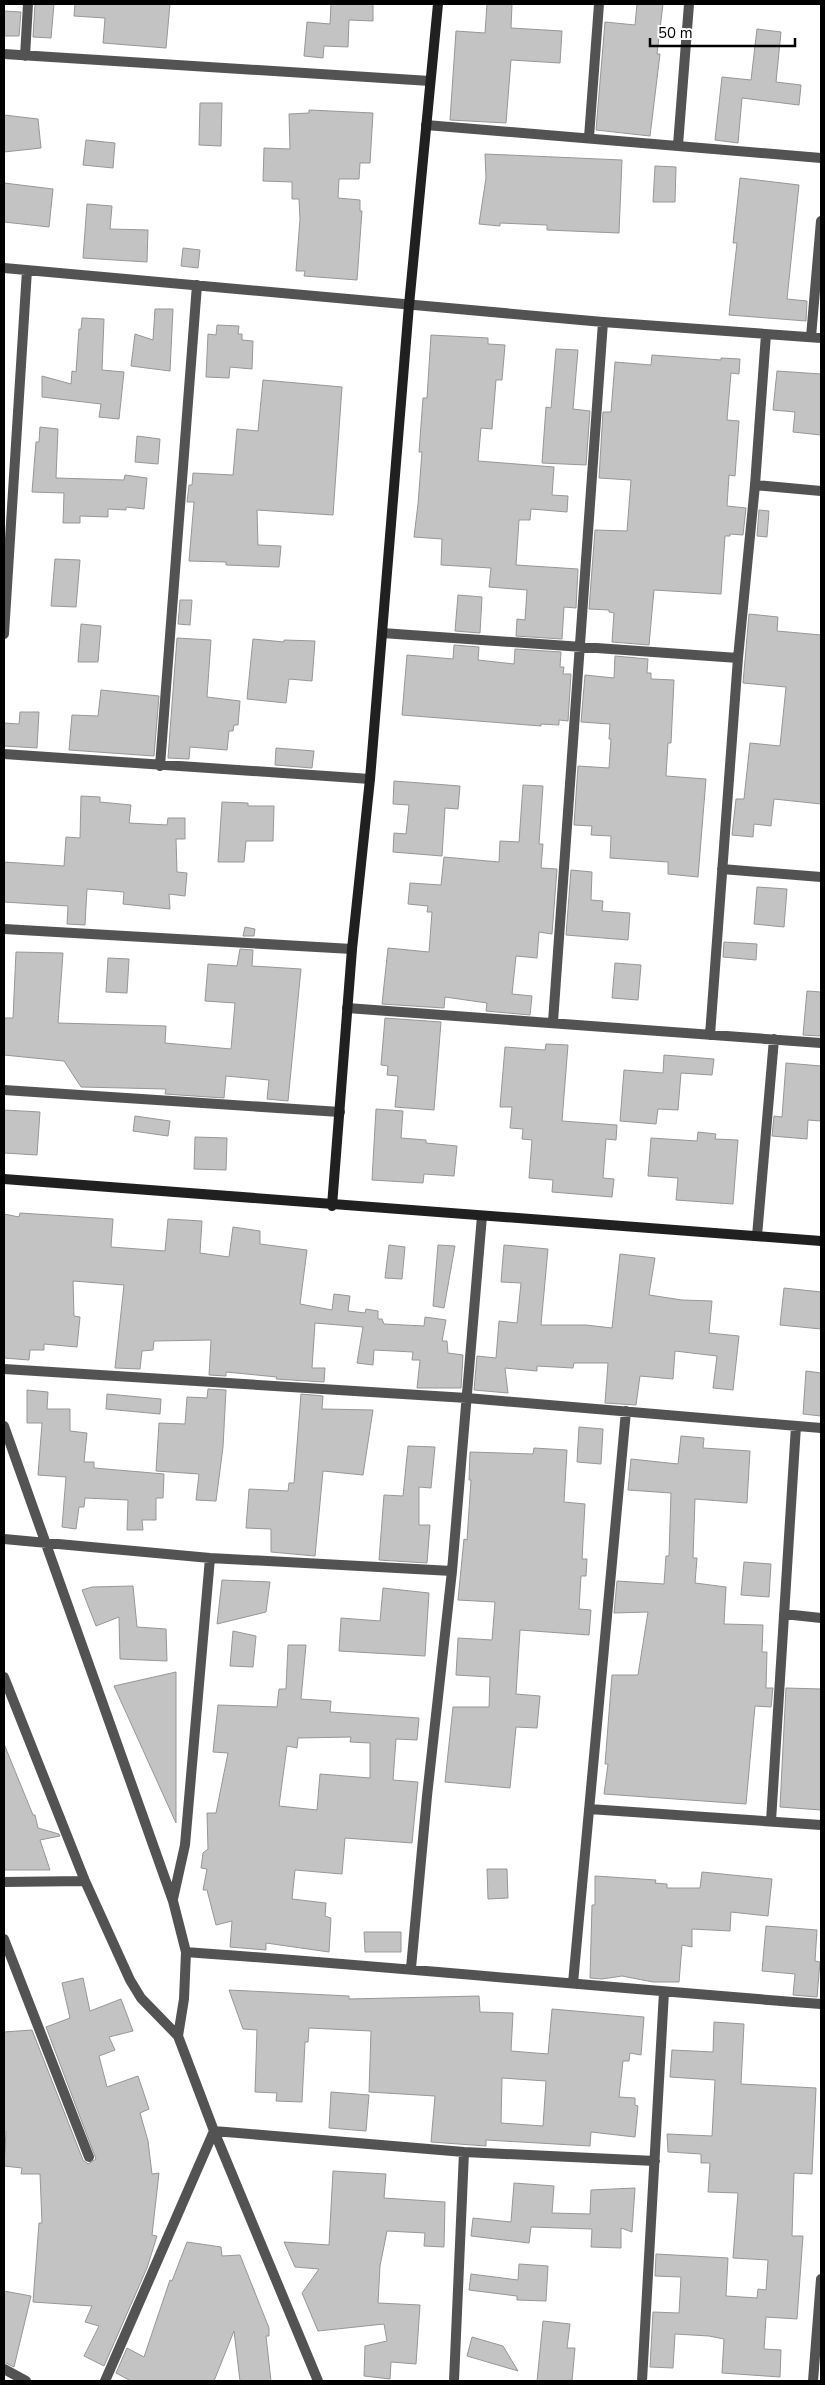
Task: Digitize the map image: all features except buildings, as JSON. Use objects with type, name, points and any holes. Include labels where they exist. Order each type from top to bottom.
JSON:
[{"type":"street","points":[[25,56],[28,4]]},
{"type":"street","points":[[332,1206],[352,950],[370,779],[409,305],[438,4]]},
{"type":"street","points":[[589,137],[599,4]]},
{"type":"street","points":[[678,145],[689,4]]},
{"type":"street","points":[[4,54],[430,81]]},
{"type":"street","points":[[426,125],[589,137],[821,158]]},
{"type":"street","points":[[4,268],[602,322],[816,338],[821,221]]},
{"type":"street","points":[[4,634],[27,270]]},
{"type":"street","points":[[160,766],[197,285]]},
{"type":"street","points":[[553,1022],[602,322]]},
{"type":"street","points":[[710,1035],[738,658],[756,485],[766,334]]},
{"type":"street","points":[[756,485],[821,491]]},
{"type":"street","points":[[382,633],[738,658]]},
{"type":"street","points":[[4,754],[370,779]]},
{"type":"street","points":[[722,869],[821,877]]},
{"type":"street","points":[[4,929],[352,950]]},
{"type":"street","points":[[347,1008],[821,1043]]},
{"type":"street","points":[[757,1236],[774,1039]]},
{"type":"street","points":[[4,1090],[340,1112]]},
{"type":"street","points":[[4,1179],[332,1206],[821,1241]]},
{"type":"street","points":[[411,1968],[427,1796],[452,1571],[482,1216]]},
{"type":"street","points":[[4,1369],[467,1398],[821,1428]]},
{"type":"street","points":[[573,1983],[626,1411]]},
{"type":"street","points":[[4,1426],[173,1901],[186,1952],[187,1976],[178,2036]]},
{"type":"street","points":[[771,1821],[796,1426]]},
{"type":"street","points":[[4,1538],[210,1558],[452,1571]]},
{"type":"street","points":[[173,1901],[185,1845],[210,1558]]},
{"type":"street","points":[[784,1614],[821,1618]]},
{"type":"street","points":[[4,1677],[85,1881],[130,1980],[141,1998],[178,2036],[214,2131],[318,2381]]},
{"type":"street","points":[[589,1809],[821,1825]]},
{"type":"street","points":[[4,1882],[85,1881]]},
{"type":"street","points":[[4,1939],[89,2157]]},
{"type":"street","points":[[186,1952],[411,1968],[664,1992],[821,2004]]},
{"type":"street","points":[[642,2381],[664,1992]]},
{"type":"street","points":[[214,2131],[464,2152],[655,2160]]},
{"type":"street","points":[[105,2381],[214,2131]]},
{"type":"street","points":[[454,2381],[464,2152]]},
{"type":"street","points":[[813,2381],[821,2279]]},
{"type":"street","points":[[4,2369],[26,2381]]}]
